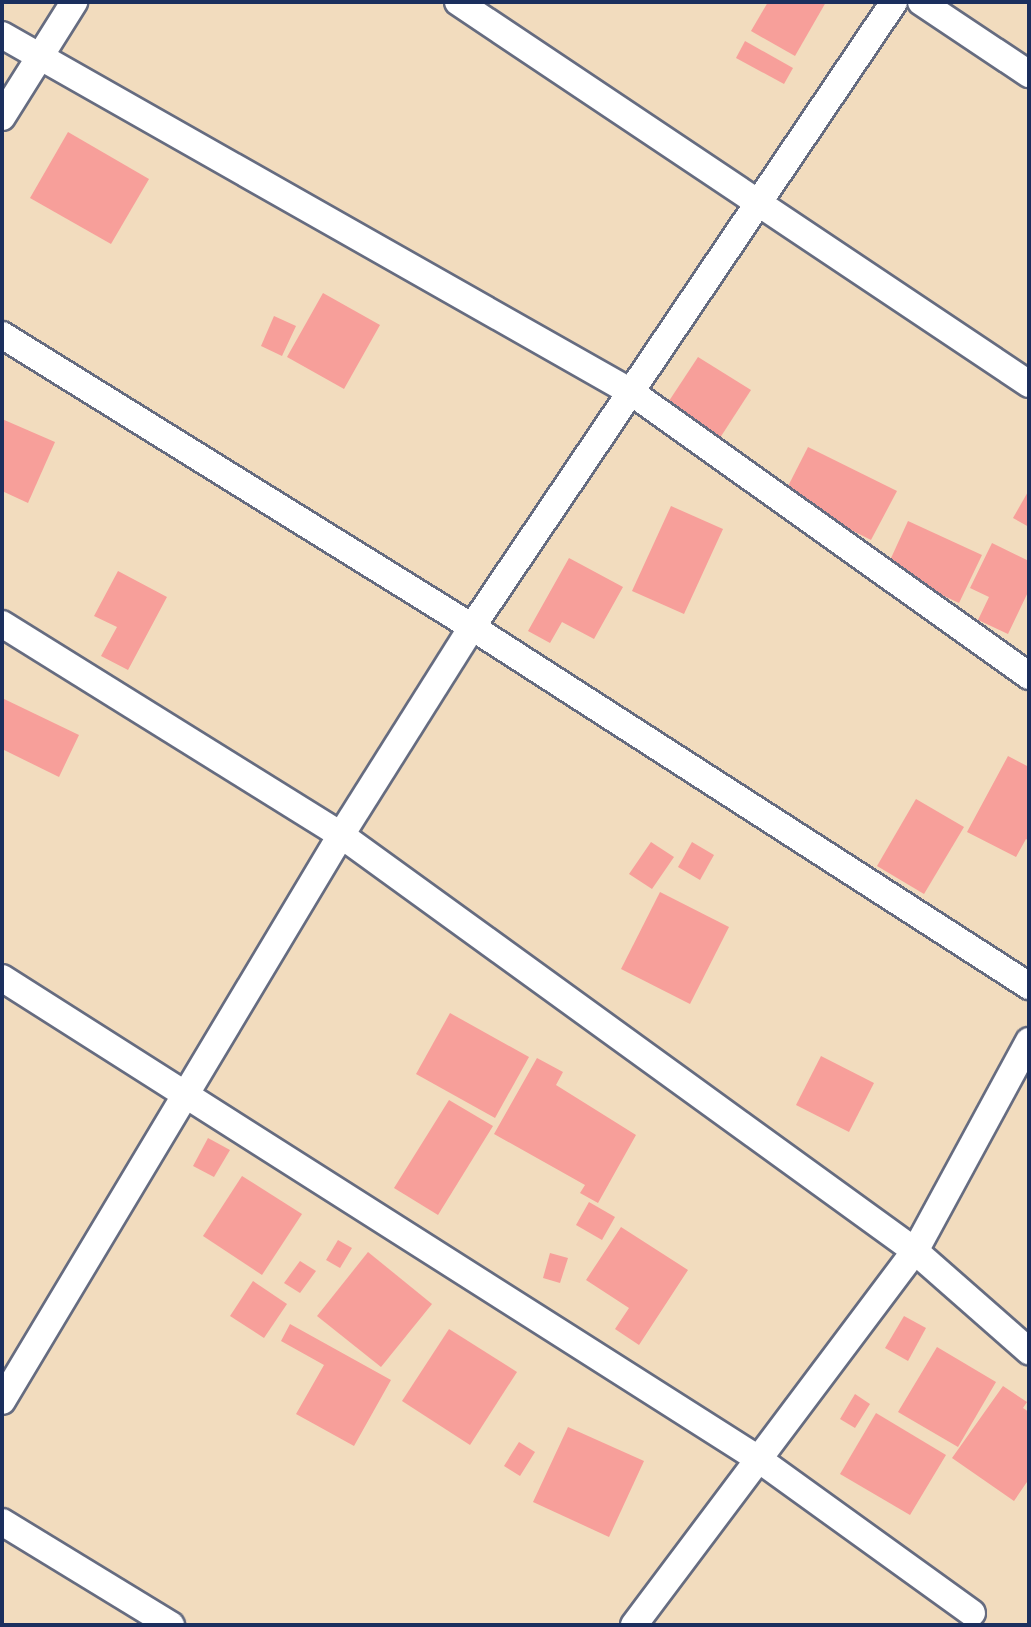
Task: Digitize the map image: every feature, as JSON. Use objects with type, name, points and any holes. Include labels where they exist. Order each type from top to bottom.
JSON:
[{"type":"street","points":[[2,117],[74,2]]},
{"type":"street","points":[[458,2],[760,200],[1029,384]]},
{"type":"street","points":[[2,1401],[341,835],[472,627],[894,2]]},
{"type":"street","points":[[921,2],[1029,74]]},
{"type":"street","points":[[2,35],[38,58],[631,393],[1029,677]]},
{"type":"street","points":[[2,335],[472,627],[1029,986]]},
{"type":"street","points":[[2,624],[341,835],[915,1251],[1029,1351]]},
{"type":"street","points":[[2,978],[757,1458],[972,1613]]},
{"type":"street","points":[[634,1625],[915,1251],[1029,1041]]},
{"type":"street","points":[[2,1522],[171,1625]]},
{"type":"building","points":[[768,2],[826,2],[795,56],[751,31]]},
{"type":"building","points":[[745,41],[793,68],[784,84],[736,58]]},
{"type":"building","points":[[68,132],[149,179],[111,244],[30,198]]},
{"type":"building","points":[[323,293],[380,325],[344,389],[287,357]]},
{"type":"building","points":[[274,316],[296,326],[282,356],[261,346]]},
{"type":"building","points":[[698,357],[751,390],[718,441],[665,407]]},
{"type":"building","points":[[2,419],[55,442],[28,503],[2,491]]},
{"type":"building","points":[[808,447],[897,491],[871,540],[783,496]]},
{"type":"building","points":[[1029,490],[1029,527],[1013,518]]},
{"type":"building","points":[[671,506],[723,529],[684,614],[632,591]]},
{"type":"building","points":[[908,521],[982,555],[959,603],[886,569]]},
{"type":"building","points":[[992,543],[1029,561],[1029,590],[1008,634],[978,620],[989,597],[970,588]]},
{"type":"building","points":[[569,558],[623,587],[594,639],[562,622],[550,643],[528,631]]},
{"type":"building","points":[[118,571],[167,597],[128,670],[101,656],[117,627],[94,616]]},
{"type":"building","points":[[2,698],[79,735],[59,777],[2,749]]},
{"type":"building","points":[[1008,756],[1029,767],[1029,841],[1026,839],[1016,857],[967,832]]},
{"type":"building","points":[[916,799],[964,827],[924,894],[877,866]]},
{"type":"building","points":[[651,842],[674,857],[652,889],[629,874]]},
{"type":"building","points":[[692,842],[714,855],[700,880],[678,867]]},
{"type":"building","points":[[660,892],[729,927],[690,1004],[621,969]]},
{"type":"building","points":[[450,1013],[529,1057],[495,1118],[416,1074]]},
{"type":"building","points":[[821,1056],[874,1083],[849,1132],[796,1105]]},
{"type":"building","points":[[537,1058],[563,1072],[556,1085],[636,1135],[598,1203],[580,1193],[585,1185],[494,1134]]},
{"type":"building","points":[[449,1100],[493,1126],[438,1215],[394,1188]]},
{"type":"building","points":[[208,1138],[230,1150],[214,1177],[193,1166]]},
{"type":"building","points":[[242,1176],[302,1214],[262,1275],[203,1236]]},
{"type":"building","points":[[589,1202],[615,1217],[602,1240],[576,1225]]},
{"type":"building","points":[[621,1227],[688,1270],[639,1345],[615,1329],[629,1308],[586,1280]]},
{"type":"building","points":[[338,1240],[352,1248],[340,1268],[326,1260]]},
{"type":"building","points":[[368,1252],[432,1304],[381,1367],[317,1316]]},
{"type":"building","points":[[550,1253],[568,1258],[560,1283],[543,1278]]},
{"type":"building","points":[[300,1261],[316,1271],[300,1293],[284,1283]]},
{"type":"building","points":[[253,1281],[287,1304],[264,1338],[230,1316]]},
{"type":"building","points":[[904,1316],[926,1328],[908,1361],[885,1348]]},
{"type":"building","points":[[290,1324],[391,1380],[354,1446],[296,1414],[324,1365],[281,1341]]},
{"type":"building","points":[[449,1329],[517,1372],[470,1445],[402,1401]]},
{"type":"building","points":[[937,1347],[996,1382],[958,1447],[898,1412]]},
{"type":"building","points":[[1003,1386],[1027,1402],[1023,1408],[1029,1412],[1029,1479],[1014,1501],[952,1458]]},
{"type":"building","points":[[855,1394],[870,1404],[855,1428],[840,1419]]},
{"type":"building","points":[[876,1413],[946,1455],[910,1515],[840,1474]]},
{"type":"building","points":[[568,1427],[644,1461],[609,1537],[533,1502]]},
{"type":"building","points":[[519,1442],[535,1452],[520,1476],[504,1466]]}]
